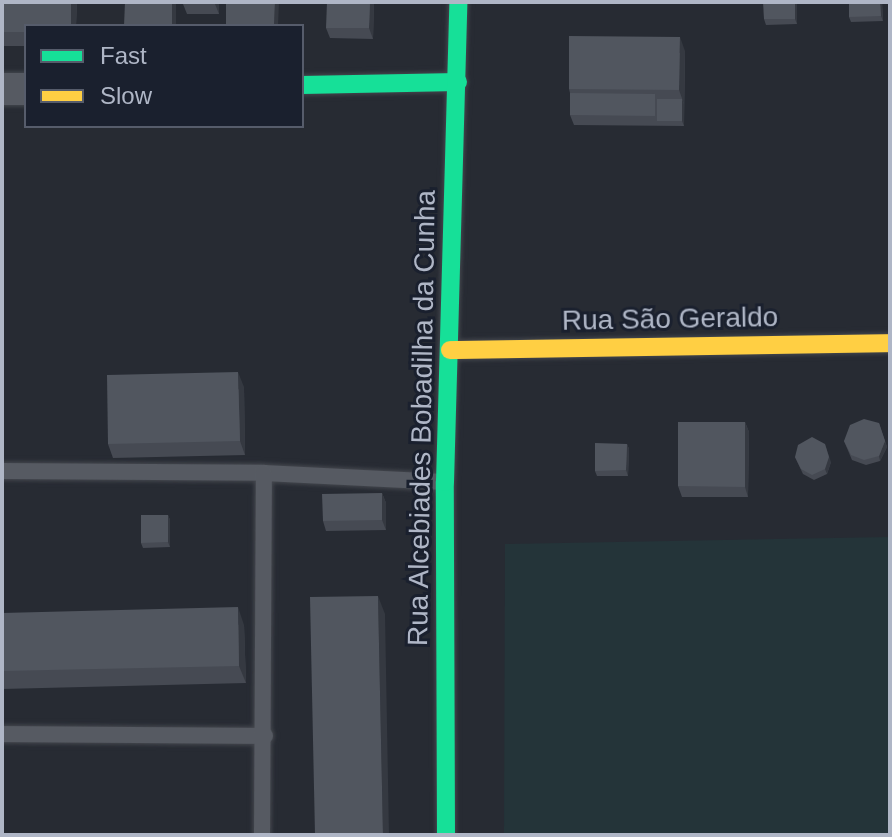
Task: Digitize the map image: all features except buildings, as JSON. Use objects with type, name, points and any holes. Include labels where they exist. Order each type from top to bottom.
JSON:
[{"type":"street","name":"Rua Alcebiades Bobadilha da Cunha","points":[[446,835],[445,482],[458,2]]},
{"type":"street","points":[[304,85],[458,82]]},
{"type":"street","points":[[2,89],[24,89]]},
{"type":"street","name":"Rua São Geraldo","points":[[450,350],[890,343]]},
{"type":"lane","points":[[2,471],[264,473],[445,482]]},
{"type":"lane","points":[[262,835],[265,736],[264,473]]},
{"type":"lane","points":[[2,734],[265,736]]},
{"type":"shaded area","points":[[890,537],[890,835],[504,835],[505,544]]},
{"type":"traffic: fast","points":[[446,835],[445,482],[458,2]]},
{"type":"traffic: fast","points":[[304,85],[458,82]]},
{"type":"traffic: slow","points":[[450,350],[890,343]]}]
